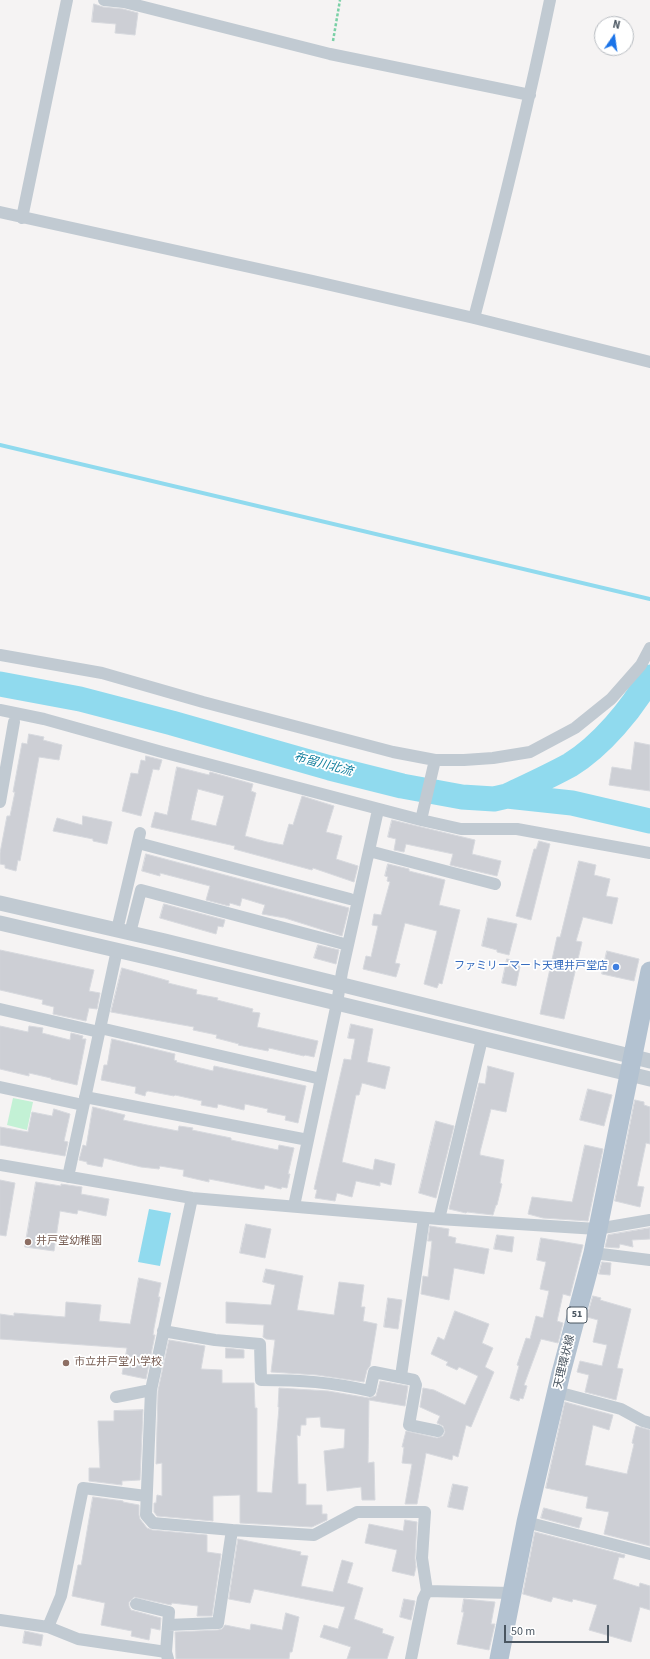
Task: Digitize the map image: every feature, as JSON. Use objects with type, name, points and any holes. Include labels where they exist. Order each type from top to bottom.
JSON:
[{"type":"main road","name":"天理環状線","points":[[499,1659],[526,1522],[557,1392],[593,1253],[650,971]]},
{"type":"street","points":[[22,218],[68,0]]},
{"type":"street","points":[[104,0],[124,2],[330,54],[530,96]]},
{"type":"street","points":[[474,318],[503,209],[530,96],[550,0]]},
{"type":"street","points":[[0,212],[320,282],[474,318],[650,362]]},
{"type":"street","points":[[0,654],[102,673],[204,702],[435,762],[493,758],[530,752],[575,728],[612,699],[641,665],[650,648]]},
{"type":"street","points":[[0,710],[44,719],[378,810],[462,828],[517,829],[650,853]]},
{"type":"street","points":[[0,802],[14,722]]},
{"type":"street","points":[[421,818],[435,762]]},
{"type":"street","points":[[294,1206],[338,1003],[339,984],[378,810]]},
{"type":"street","points":[[123,932],[139,838],[350,899]]},
{"type":"street","points":[[369,851],[495,884]]},
{"type":"street","points":[[123,932],[141,890],[348,945]]},
{"type":"street","points":[[0,903],[339,984],[630,1065],[650,1079]]},
{"type":"street","points":[[0,923],[338,1003],[482,1039],[630,1065],[650,1061]]},
{"type":"street","points":[[68,1177],[117,950]]},
{"type":"street","points":[[0,1009],[321,1079]]},
{"type":"street","points":[[439,1219],[482,1039]]},
{"type":"street","points":[[0,1087],[308,1140]]},
{"type":"street","points":[[0,1166],[192,1198],[424,1218],[597,1229],[650,1220]]},
{"type":"street","points":[[192,1198],[151,1390],[146,1515],[153,1523],[314,1535],[357,1512],[425,1512],[422,1558],[427,1591],[423,1599],[411,1659]]},
{"type":"street","points":[[401,1376],[424,1218]]},
{"type":"street","points":[[593,1253],[650,1260]]},
{"type":"street","points":[[163,1331],[215,1340],[260,1344],[261,1380],[303,1380],[339,1384],[370,1391],[374,1372],[401,1376],[414,1380],[416,1385],[409,1425],[438,1431]]},
{"type":"street","points":[[116,1397],[151,1390]]},
{"type":"street","points":[[557,1392],[621,1409],[643,1421],[650,1423]]},
{"type":"street","points":[[48,1627],[61,1596],[83,1488],[146,1496]]},
{"type":"street","points":[[526,1522],[650,1554]]},
{"type":"street","points":[[168,1625],[218,1623],[232,1530]]},
{"type":"street","points":[[427,1591],[511,1593]]},
{"type":"street","points":[[0,1620],[48,1627],[78,1639],[167,1655],[169,1612],[136,1604]]},
{"type":"path","points":[[330,54],[340,0]]},
{"type":"green space","points":[[13,1098],[33,1102],[27,1130],[7,1125]]},
{"type":"water","points":[[149,1209],[171,1213],[160,1266],[138,1262]]},
{"type":"building","points":[[94,4],[138,13],[135,35],[115,33],[116,24],[92,22]]},
{"type":"building","points":[[29,734],[44,737],[43,740],[62,745],[59,760],[39,757],[20,861],[18,860],[16,871],[5,868],[5,865],[0,864],[0,853],[7,816],[10,816],[15,792],[13,792],[22,743],[27,744]]},
{"type":"building","points":[[635,742],[650,745],[650,791],[609,785],[612,767],[631,770]]},
{"type":"building","points":[[146,756],[162,760],[159,770],[153,769],[141,816],[122,811],[131,773],[138,774],[141,760],[145,761]]},
{"type":"building","points":[[177,767],[209,775],[210,772],[253,784],[251,791],[256,793],[245,836],[267,842],[283,845],[289,824],[293,825],[302,796],[334,806],[326,832],[342,836],[336,859],[358,866],[354,882],[313,868],[312,870],[234,849],[235,846],[151,827],[155,812],[167,815]],"holes":[[[198,789],[224,796],[216,826],[191,820]]]},
{"type":"building","points":[[83,816],[112,822],[107,844],[93,841],[93,839],[53,831],[57,818],[82,825]]},
{"type":"building","points":[[392,820],[475,840],[472,854],[501,861],[497,876],[450,865],[453,854],[406,844],[404,852],[394,850],[396,839],[388,837]]},
{"type":"building","points":[[539,841],[550,844],[531,920],[516,916],[534,849],[536,849]]},
{"type":"building","points":[[146,854],[349,908],[342,936],[285,918],[262,914],[265,905],[242,898],[240,906],[230,903],[229,906],[206,900],[210,886],[160,873],[160,876],[142,871]]},
{"type":"building","points":[[579,861],[596,865],[594,875],[610,879],[606,896],[618,898],[612,924],[583,917],[576,941],[582,942],[564,1019],[540,1014],[557,937],[560,937]]},
{"type":"building","points":[[388,864],[445,880],[439,905],[460,910],[442,984],[439,983],[437,988],[424,984],[437,931],[405,923],[395,963],[400,964],[396,977],[363,969],[366,956],[371,957],[378,926],[372,925],[374,914],[381,915],[390,882],[387,881],[388,877],[385,876]]},
{"type":"building","points":[[164,904],[225,920],[223,927],[218,926],[216,934],[160,918]]},
{"type":"building","points":[[488,918],[517,924],[509,955],[482,946]]},
{"type":"building","points":[[318,945],[339,950],[336,964],[314,958]]},
{"type":"building","points":[[0,950],[94,970],[89,991],[100,993],[97,1009],[89,1008],[86,1021],[53,1014],[54,1007],[42,1004],[43,1000],[0,990]]},
{"type":"building","points":[[607,951],[639,959],[634,981],[602,974]]},
{"type":"building","points":[[507,959],[521,962],[516,986],[502,983]]},
{"type":"building","points":[[122,968],[169,981],[168,983],[197,990],[196,994],[218,998],[217,1000],[253,1009],[252,1012],[260,1013],[257,1027],[318,1041],[314,1057],[269,1048],[268,1051],[238,1045],[239,1044],[216,1038],[217,1035],[193,1030],[194,1027],[111,1012]]},
{"type":"building","points":[[351,1024],[373,1029],[367,1062],[390,1067],[385,1089],[362,1083],[359,1095],[356,1095],[342,1162],[373,1170],[375,1159],[395,1164],[391,1185],[380,1182],[380,1186],[356,1181],[352,1197],[337,1193],[335,1201],[315,1198],[317,1190],[314,1189],[344,1059],[351,1060],[355,1039],[348,1038]]},
{"type":"building","points":[[0,1026],[28,1032],[29,1026],[43,1028],[42,1033],[70,1040],[71,1033],[83,1036],[82,1039],[86,1039],[77,1085],[29,1073],[29,1076],[0,1069]]},
{"type":"building","points":[[112,1039],[175,1054],[174,1060],[177,1061],[176,1062],[213,1071],[214,1066],[306,1086],[298,1123],[285,1120],[286,1116],[267,1112],[268,1109],[245,1104],[244,1110],[218,1104],[217,1108],[201,1105],[202,1101],[148,1091],[146,1092],[145,1096],[135,1093],[136,1087],[101,1080],[104,1065],[107,1065]]},
{"type":"building","points":[[488,1066],[514,1073],[506,1112],[491,1109],[480,1152],[480,1155],[504,1160],[500,1183],[502,1184],[493,1215],[466,1213],[449,1209],[479,1083],[485,1084]]},
{"type":"building","points":[[588,1089],[612,1095],[604,1126],[580,1120]]},
{"type":"building","points":[[635,1100],[644,1102],[644,1105],[650,1107],[650,1144],[646,1143],[637,1186],[644,1187],[640,1207],[615,1201]]},
{"type":"building","points":[[93,1107],[125,1115],[123,1120],[147,1125],[178,1131],[179,1126],[193,1128],[192,1130],[278,1150],[279,1145],[294,1148],[288,1174],[290,1174],[287,1188],[282,1187],[281,1189],[265,1185],[264,1189],[261,1189],[209,1179],[209,1182],[183,1176],[184,1170],[160,1166],[159,1169],[141,1167],[104,1158],[102,1167],[87,1164],[87,1162],[79,1160],[83,1145],[86,1146]]},
{"type":"building","points":[[54,1109],[70,1114],[64,1141],[68,1142],[65,1156],[0,1145],[0,1127],[28,1132],[32,1112],[52,1116]]},
{"type":"building","points":[[436,1121],[454,1126],[436,1198],[419,1193]]},
{"type":"building","points":[[585,1145],[603,1149],[588,1221],[543,1218],[528,1214],[532,1197],[572,1202]]},
{"type":"building","points":[[0,1180],[15,1183],[6,1236],[0,1235]]},
{"type":"building","points":[[36,1182],[61,1186],[61,1184],[82,1187],[81,1194],[109,1199],[106,1216],[78,1210],[77,1214],[60,1211],[54,1251],[25,1247]]},
{"type":"building","points":[[246,1224],[271,1229],[265,1258],[240,1253]]},
{"type":"building","points":[[430,1226],[449,1229],[448,1236],[456,1238],[455,1243],[489,1249],[484,1274],[454,1268],[449,1300],[421,1294],[423,1276],[428,1277],[432,1241],[428,1241]]},
{"type":"building","points":[[650,1228],[650,1239],[632,1240],[633,1247],[620,1244],[619,1248],[605,1247],[608,1235]]},
{"type":"building","points":[[497,1235],[514,1237],[512,1252],[494,1249]]},
{"type":"building","points":[[541,1238],[583,1245],[570,1296],[563,1294],[557,1321],[563,1323],[558,1343],[541,1339],[524,1385],[527,1386],[523,1399],[520,1398],[519,1401],[510,1398],[519,1366],[517,1365],[526,1338],[530,1339],[536,1316],[543,1318],[549,1291],[540,1289],[546,1262],[537,1260]]},
{"type":"building","points":[[602,1262],[611,1263],[610,1275],[599,1274]]},
{"type":"building","points":[[266,1269],[303,1276],[297,1310],[334,1315],[339,1282],[364,1285],[361,1307],[365,1307],[363,1321],[377,1324],[370,1366],[367,1370],[364,1382],[317,1375],[271,1372],[275,1340],[266,1339],[263,1337],[264,1325],[226,1323],[226,1302],[271,1305],[275,1285],[263,1282]]},
{"type":"building","points":[[139,1278],[161,1283],[153,1335],[155,1335],[146,1379],[122,1374],[127,1348],[0,1339],[0,1314],[14,1316],[14,1313],[65,1317],[66,1302],[101,1305],[99,1321],[130,1324]]},
{"type":"building","points":[[593,1296],[601,1298],[600,1300],[631,1309],[617,1368],[623,1369],[616,1400],[585,1392],[589,1375],[577,1372],[580,1361],[602,1366],[607,1345],[593,1342],[598,1320],[587,1317]]},
{"type":"building","points":[[388,1298],[402,1300],[398,1329],[384,1327]]},
{"type":"building","points":[[455,1311],[489,1324],[482,1343],[493,1348],[485,1367],[494,1372],[471,1427],[466,1425],[458,1457],[453,1455],[452,1460],[426,1453],[417,1504],[405,1504],[412,1464],[402,1463],[404,1447],[402,1447],[406,1431],[437,1438],[443,1436],[445,1432],[443,1426],[437,1423],[440,1416],[420,1407],[423,1388],[434,1390],[465,1405],[478,1376],[459,1367],[457,1370],[446,1365],[448,1362],[431,1354],[438,1337],[444,1340]]},
{"type":"building","points":[[169,1340],[205,1346],[201,1369],[222,1370],[222,1383],[254,1383],[255,1408],[257,1408],[257,1492],[272,1493],[279,1407],[279,1388],[328,1391],[369,1398],[376,1396],[380,1381],[408,1386],[405,1406],[369,1400],[368,1463],[374,1462],[375,1500],[362,1500],[361,1487],[327,1491],[324,1451],[344,1448],[345,1429],[321,1427],[320,1417],[306,1418],[306,1425],[301,1425],[300,1436],[297,1435],[298,1484],[306,1484],[306,1505],[322,1505],[322,1514],[327,1514],[327,1520],[312,1527],[240,1523],[240,1495],[213,1496],[213,1521],[157,1516],[154,1512],[154,1503],[156,1503],[157,1495],[162,1496],[162,1463],[156,1464],[158,1391]]},
{"type":"building","points":[[226,1348],[244,1350],[244,1358],[226,1358]]},
{"type":"building","points":[[565,1402],[613,1415],[609,1430],[593,1425],[585,1465],[627,1474],[634,1444],[632,1443],[636,1426],[650,1430],[650,1546],[604,1534],[609,1512],[586,1508],[588,1497],[546,1488]]},
{"type":"building","points":[[143,1410],[140,1480],[122,1481],[122,1485],[89,1481],[89,1468],[100,1468],[98,1421],[114,1421],[114,1411]]},
{"type":"building","points":[[453,1484],[468,1487],[463,1510],[448,1507]]},
{"type":"building","points":[[93,1497],[139,1505],[140,1519],[147,1528],[152,1530],[207,1535],[207,1552],[221,1554],[212,1616],[197,1616],[198,1606],[172,1603],[171,1605],[134,1597],[129,1602],[131,1610],[161,1618],[160,1630],[151,1628],[149,1640],[131,1636],[132,1631],[101,1625],[105,1603],[72,1596],[78,1565],[81,1565]]},
{"type":"building","points":[[544,1508],[582,1518],[579,1528],[541,1518]]},
{"type":"building","points":[[405,1520],[417,1522],[416,1567],[414,1576],[392,1571],[397,1550],[365,1543],[369,1524],[403,1531]]},
{"type":"building","points":[[535,1532],[625,1555],[624,1558],[619,1557],[613,1579],[639,1587],[640,1583],[650,1586],[650,1610],[640,1607],[631,1642],[589,1630],[597,1605],[573,1599],[572,1602],[553,1597],[551,1602],[523,1594]]},
{"type":"building","points":[[238,1539],[301,1552],[300,1555],[308,1556],[301,1586],[333,1592],[342,1560],[353,1563],[347,1583],[363,1588],[354,1619],[383,1629],[382,1633],[394,1637],[387,1659],[347,1659],[351,1647],[320,1637],[324,1625],[338,1629],[345,1607],[254,1589],[250,1603],[229,1599]]},
{"type":"building","points":[[404,1599],[415,1601],[411,1620],[400,1617]]},
{"type":"building","points":[[464,1599],[495,1602],[491,1624],[495,1624],[489,1650],[457,1644],[464,1612],[462,1612]]},
{"type":"building","points":[[286,1613],[299,1617],[292,1652],[290,1652],[289,1659],[176,1659],[175,1632],[218,1630],[222,1629],[225,1625],[250,1630],[251,1624],[282,1630]]},
{"type":"building","points":[[25,1631],[43,1635],[41,1646],[23,1643]]},
{"type":"waterway","points":[[0,445],[650,599]]},
{"type":"waterway","points":[[507,796],[570,765],[593,748],[625,714],[650,677]]},
{"type":"waterway","name":"布留川北流","points":[[0,684],[80,699],[172,723],[330,768],[402,786],[462,797],[494,799],[507,796],[572,803],[650,821]]},
{"type":"place","name":"ファミリーマート天理井戸堂店","points":[[616,967]]},
{"type":"place","name":"井戸堂幼稚園","points":[[28,1242]]},
{"type":"place","name":"市立井戸堂小学校","points":[[66,1363]]}]
